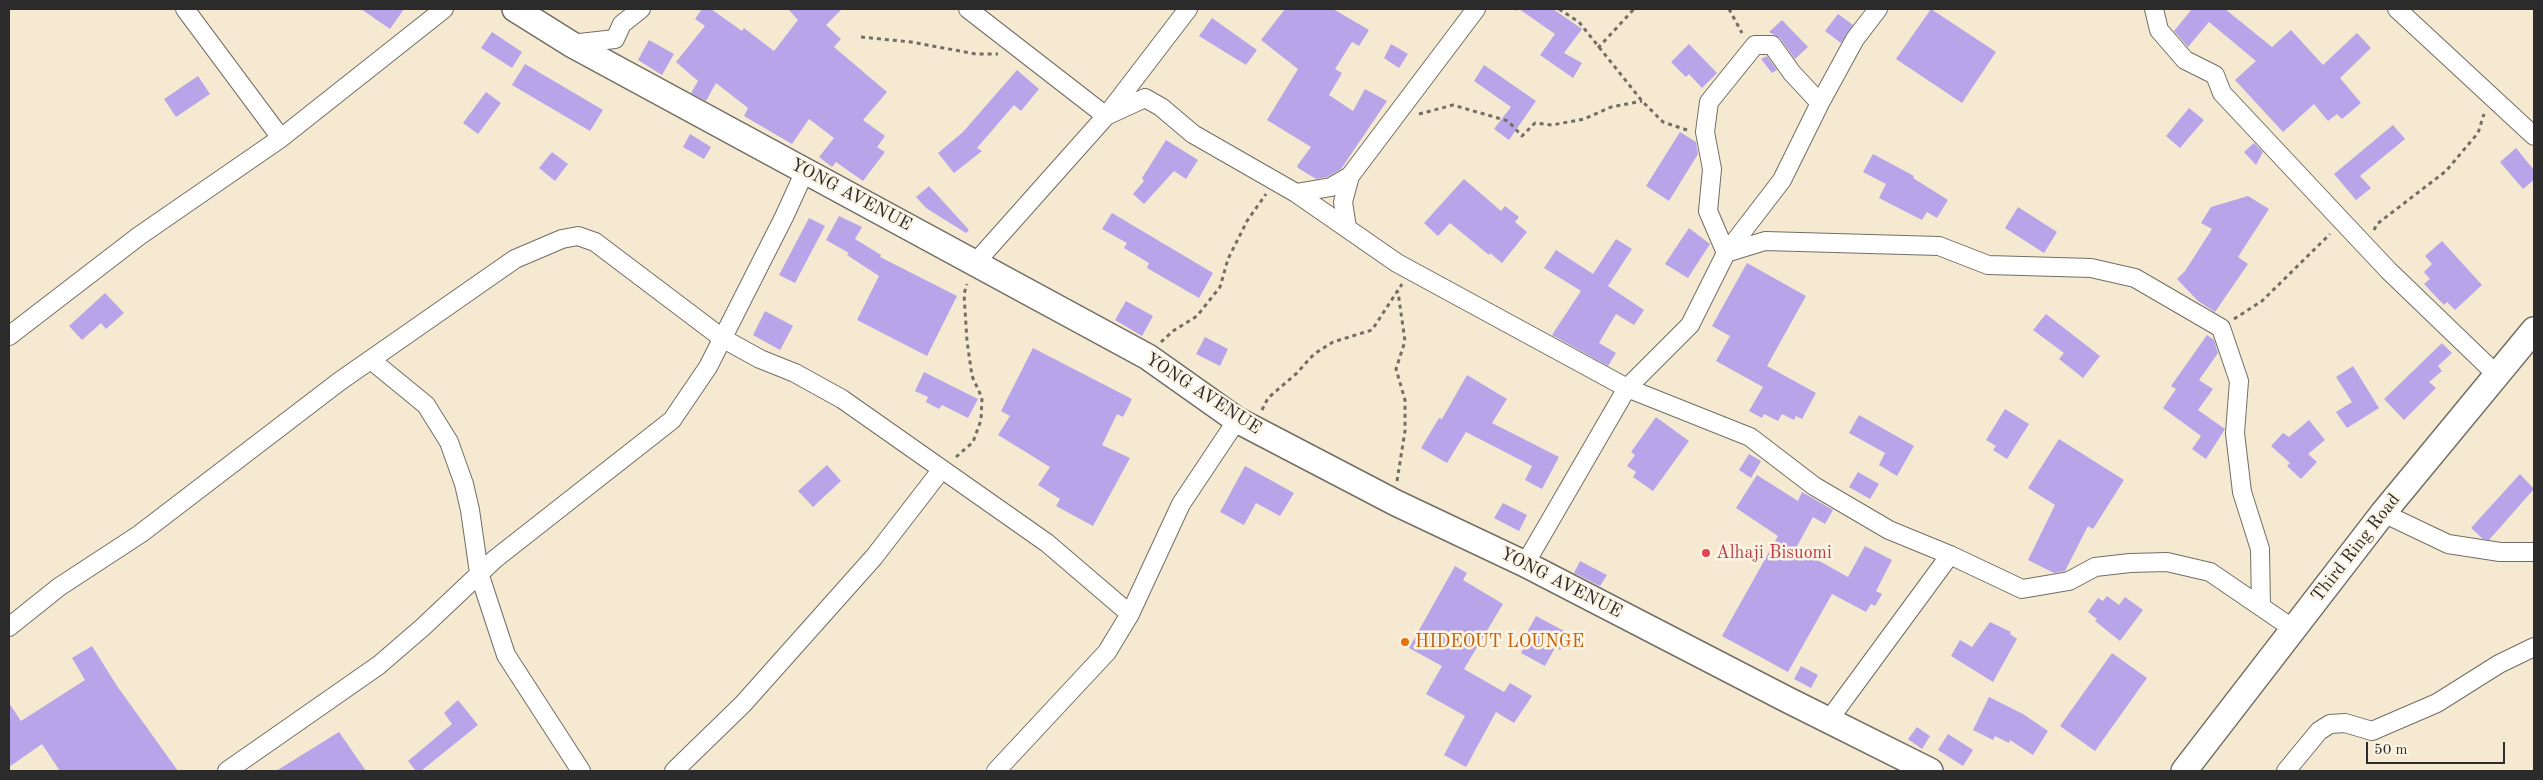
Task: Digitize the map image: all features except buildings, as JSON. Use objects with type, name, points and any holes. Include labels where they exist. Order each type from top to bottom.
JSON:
[{"type":"street","points":[[185,9],[281,138]]},
{"type":"street","points":[[9,336],[138,236],[281,138],[444,9]]},
{"type":"street","name":"YONG AVENUE","points":[[515,9],[571,44],[1148,357],[1245,425],[1396,503],[1525,564],[1828,720],[1904,766],[1930,771]]},
{"type":"street","points":[[571,44],[616,39],[622,24],[641,9]]},
{"type":"street","points":[[968,9],[1106,116]]},
{"type":"street","points":[[976,262],[1106,116],[1188,9]]},
{"type":"street","points":[[1296,193],[1331,188],[1350,176],[1476,9]]},
{"type":"street","points":[[1525,564],[1627,388],[1690,325],[1726,253],[1782,180],[1820,103],[1855,39],[1878,9]]},
{"type":"street","points":[[2154,9],[2159,30],[2185,60],[2215,75],[2222,93],[2365,246],[2497,375]]},
{"type":"street","points":[[2397,9],[2490,93],[2534,136]]},
{"type":"street","points":[[1726,253],[1708,211],[1712,169],[1705,132],[1708,102],[1755,45],[1772,45],[1792,72],[1820,103]]},
{"type":"street","points":[[1106,116],[1145,98],[1161,107],[1193,134],[1296,193],[1397,263],[1627,388],[1750,437],[1814,486],[1889,530],[1950,555],[2022,590],[2068,581],[2094,567],[2130,563],[2167,562],[2210,572],[2292,628]]},
{"type":"street","points":[[226,771],[379,665],[423,627],[479,573],[672,420],[695,389],[806,170]]},
{"type":"street","points":[[1347,228],[1343,202],[1350,176]]},
{"type":"street","points":[[9,627],[59,586],[140,534],[371,360],[515,259],[562,239],[578,236],[595,242],[722,338],[760,359],[795,373],[842,399],[1047,543],[1130,614]]},
{"type":"street","points":[[1726,253],[1765,240],[1940,246],[1988,265],[2092,268],[2135,278],[2221,328],[2239,381],[2235,433],[2242,492],[2260,549],[2261,607]]},
{"type":"street","name":"Third Ring Road","points":[[2184,771],[2382,513],[2534,330]]},
{"type":"street","points":[[371,360],[426,405],[449,442],[464,484],[470,510],[479,573],[506,655],[581,771]]},
{"type":"street","points":[[996,771],[1094,668],[1130,614],[1181,504],[1245,425]]},
{"type":"street","points":[[674,771],[743,704],[848,587],[874,557],[942,469]]},
{"type":"street","points":[[2382,513],[2448,544],[2500,552],[2534,552]]},
{"type":"street","points":[[1828,720],[1950,555]]},
{"type":"street","points":[[2286,771],[2319,732],[2330,724],[2344,723],[2372,731],[2437,702],[2500,664],[2534,647]]},
{"type":"path","points":[[1559,9],[1579,22],[1642,101],[1663,122],[1682,130],[1705,132]]},
{"type":"path","points":[[1598,48],[1634,9]]},
{"type":"path","points":[[1730,9],[1741,31],[1755,45]]},
{"type":"path","points":[[861,37],[911,42],[976,54],[1026,54]]},
{"type":"path","points":[[2365,246],[2377,224],[2446,171],[2478,133],[2490,93]]},
{"type":"path","points":[[1395,116],[1426,113],[1453,105],[1508,121],[1522,136],[1535,123],[1552,125],[1584,119],[1611,107],[1642,101]]},
{"type":"path","points":[[1148,357],[1173,330],[1197,316],[1220,287],[1228,258],[1247,221],[1275,181]]},
{"type":"path","points":[[2221,328],[2262,301],[2341,220]]},
{"type":"path","points":[[942,469],[973,442],[981,420],[982,398],[970,367],[964,294],[976,262]]},
{"type":"path","points":[[1245,425],[1268,398],[1297,373],[1314,354],[1333,342],[1372,330],[1403,282],[1397,263]]},
{"type":"path","points":[[1396,503],[1406,431],[1405,400],[1396,369],[1405,341],[1398,291]]},
{"type":"place","name":"Alhaji Bisuomi","points":[[1706,553]]},
{"type":"place","name":"HIDEOUT LOUNGE","points":[[1405,642]]}]
